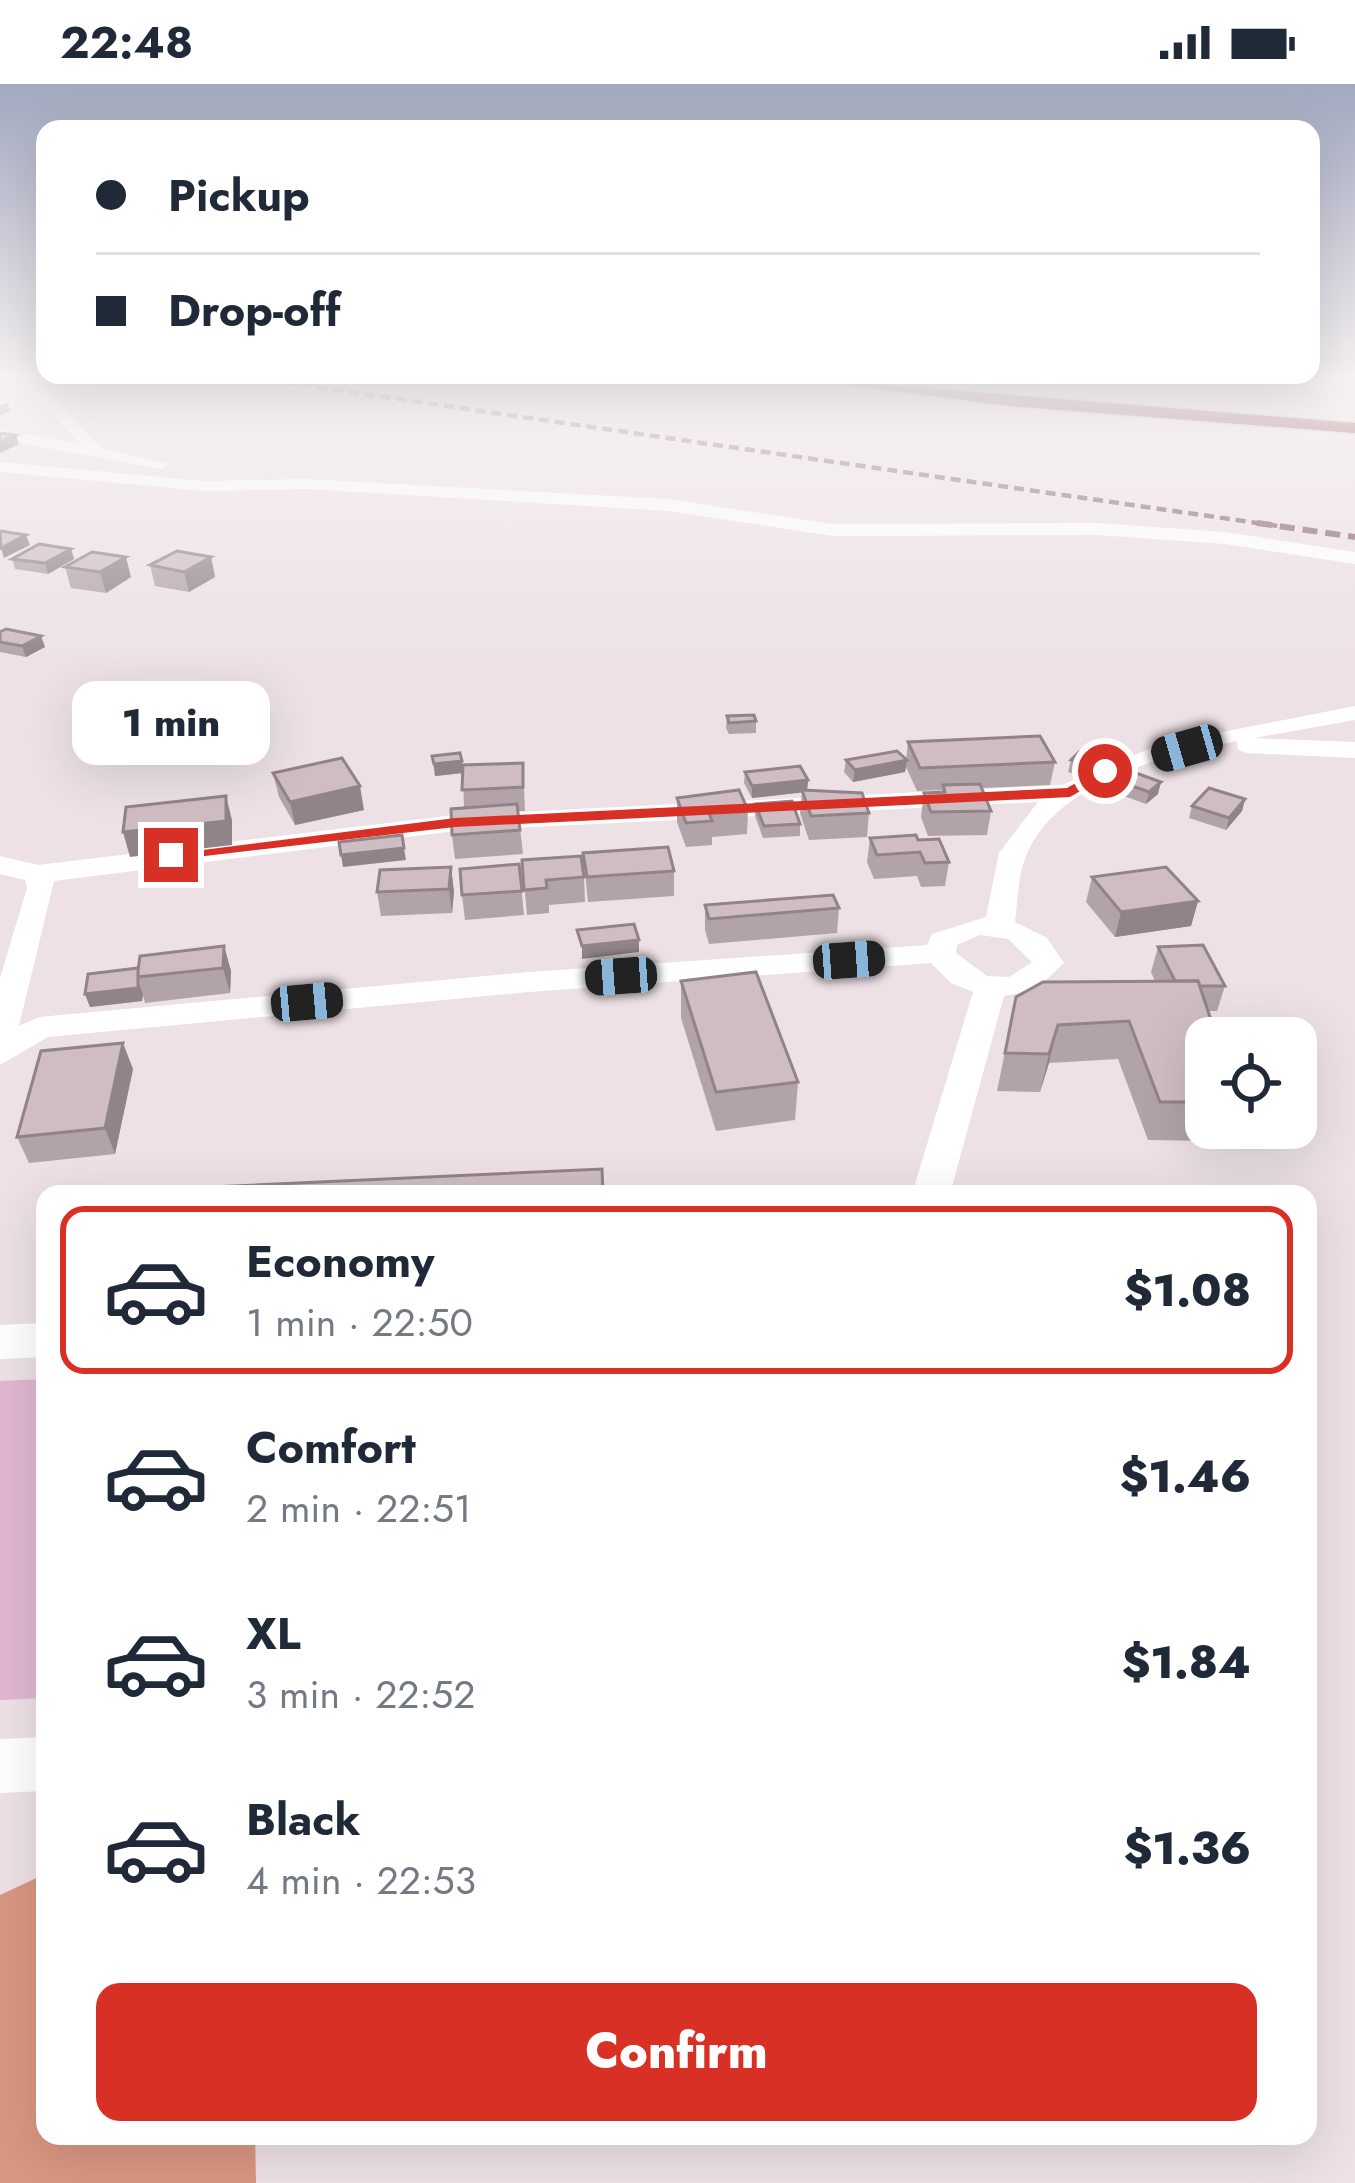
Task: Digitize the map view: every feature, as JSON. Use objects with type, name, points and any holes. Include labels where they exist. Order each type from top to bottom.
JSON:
[{"type":"street","points":[[75,474],[204,486],[239,483],[668,505],[833,530],[1098,529],[1225,538],[1355,558]]},
{"type":"street","points":[[202,474],[239,483]]},
{"type":"street","points":[[999,926],[1015,847],[1049,805],[1105,771],[1228,736],[1355,713]]},
{"type":"street","points":[[1228,736],[1273,749],[1355,750]]},
{"type":"street","points":[[0,866],[38,874],[455,823],[1070,793]]},
{"type":"street","points":[[0,1033],[42,888],[38,874]]},
{"type":"street","points":[[999,926],[1042,947],[1048,963],[1039,977],[1018,986],[991,986],[948,968],[940,953],[944,940],[956,931],[999,926]]},
{"type":"street","points":[[0,1054],[39,1027],[530,982],[940,953]]},
{"type":"street","points":[[934,1185],[991,986]]},
{"type":"street","points":[[0,1342],[36,1340]]},
{"type":"street","points":[[0,1766],[36,1764]]},
{"type":"shaded area","points":[[36,1379],[36,1698],[0,1700],[0,1381]]},
{"type":"shaded area","points":[[36,1878],[36,2145],[255,2145],[256,2183],[0,2183],[0,1895]]},
{"type":"building","points":[[0,531],[26,535],[1,548]]},
{"type":"building","points":[[39,544],[71,549],[45,563],[12,559]]},
{"type":"building","points":[[177,551],[211,557],[184,572],[150,565]]},
{"type":"building","points":[[92,552],[126,557],[100,572],[65,567]]},
{"type":"building","points":[[0,632],[41,636],[22,646],[0,642]]},
{"type":"building","points":[[754,715],[756,721],[729,723],[727,716]]},
{"type":"building","points":[[1040,736],[1055,762],[920,768],[908,742]]},
{"type":"building","points":[[897,751],[907,760],[855,770],[846,760]]},
{"type":"building","points":[[1079,752],[1100,758],[1092,766],[1071,760]]},
{"type":"building","points":[[460,753],[462,761],[434,764],[432,756]]},
{"type":"building","points":[[342,758],[360,786],[290,802],[273,773]]},
{"type":"building","points":[[523,763],[523,787],[462,790],[463,765]]},
{"type":"building","points":[[800,766],[808,780],[752,786],[745,772]]},
{"type":"building","points":[[1136,773],[1161,782],[1149,792],[1124,783]]},
{"type":"building","points":[[980,784],[991,811],[931,812],[924,793],[945,792],[943,785]]},
{"type":"building","points":[[1209,788],[1245,799],[1229,818],[1192,806]]},
{"type":"building","points":[[739,790],[748,810],[709,813],[712,821],[686,823],[677,798]]},
{"type":"building","points":[[802,790],[862,793],[869,813],[811,816]]},
{"type":"building","points":[[226,796],[226,821],[123,832],[126,807]]},
{"type":"building","points":[[792,801],[800,824],[764,826],[755,804]]},
{"type":"building","points":[[517,804],[520,830],[452,835],[451,809]]},
{"type":"building","points":[[402,835],[404,848],[341,855],[339,842]]},
{"type":"building","points":[[916,835],[918,840],[939,839],[949,862],[925,863],[920,852],[877,855],[870,838]]},
{"type":"building","points":[[668,847],[674,871],[587,877],[583,853]]},
{"type":"building","points":[[581,856],[584,877],[546,880],[547,888],[524,890],[522,860]]},
{"type":"building","points":[[519,864],[522,891],[462,895],[460,869]]},
{"type":"building","points":[[451,867],[449,889],[377,892],[380,870]]},
{"type":"building","points":[[1166,867],[1198,901],[1121,912],[1092,877]]},
{"type":"building","points":[[833,895],[839,908],[709,919],[705,905]]},
{"type":"building","points":[[634,924],[639,940],[582,946],[577,930]]},
{"type":"building","points":[[1203,945],[1225,986],[1175,981],[1158,947]]},
{"type":"building","points":[[224,946],[223,968],[137,977],[140,956]]},
{"type":"building","points":[[138,968],[138,988],[85,994],[88,974]]},
{"type":"building","points":[[756,972],[798,1082],[716,1092],[681,981]]},
{"type":"building","points":[[1198,981],[1210,1017],[1185,1017],[1185,1102],[1160,1102],[1129,1021],[1058,1025],[1049,1054],[1005,1053],[1016,997],[1043,982]]},
{"type":"building","points":[[123,1043],[105,1128],[17,1137],[41,1051]]},
{"type":"building","points":[[602,1169],[603,1185],[256,1185]]},
{"type":"railway","points":[[917,474],[1278,526]]},
{"type":"railway","points":[[1257,523],[1278,526]]},
{"type":"railway","points":[[1278,526],[1355,537]]},
{"type":"route","points":[[171,855],[455,823],[1070,793],[1105,771]]}]
